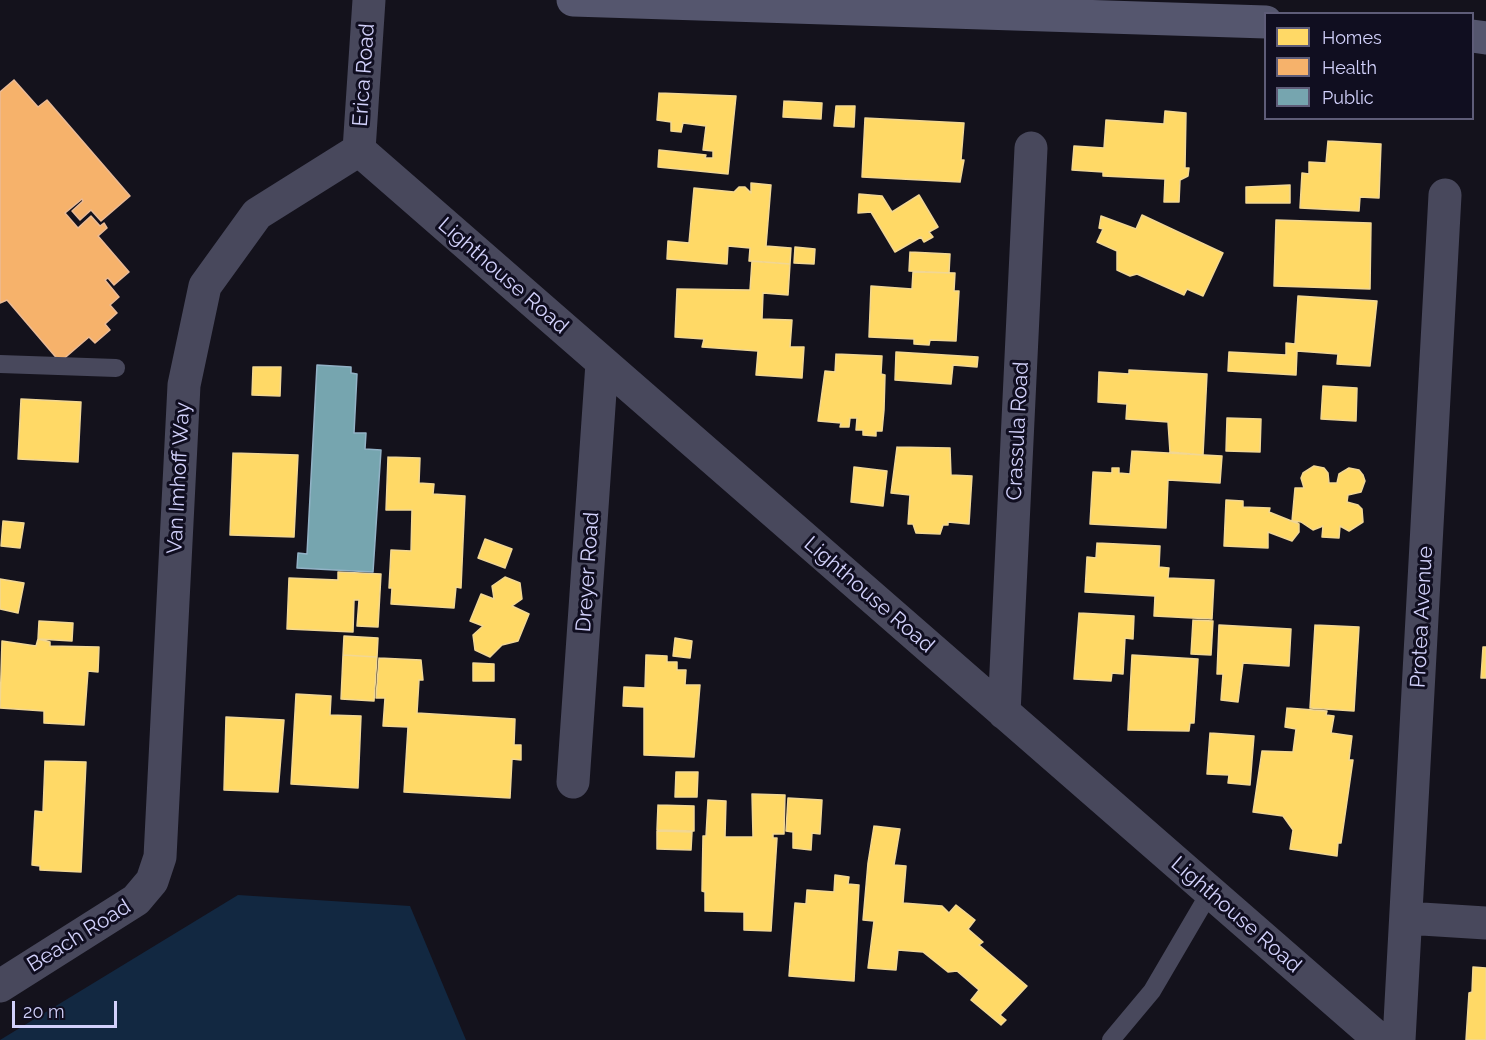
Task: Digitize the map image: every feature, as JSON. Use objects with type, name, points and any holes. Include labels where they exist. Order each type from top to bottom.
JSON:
[{"type":"main road","points":[[573,0],[1037,7],[1264,22]]},
{"type":"street","name":"Erica Road","points":[[359,150],[369,0]]},
{"type":"street","name":"Crassula Road","points":[[1004,713],[1031,148]]},
{"type":"street","name":"Lighthouse Road","points":[[359,150],[1380,1040]]},
{"type":"street","name":"Van Imhoff Way","points":[[152,881],[160,857],[184,385],[205,286],[257,214],[359,150]]},
{"type":"street","name":"Protea Avenue","points":[[1399,1040],[1444,195]]},
{"type":"street","name":"Dreyer Road","points":[[573,782],[602,363]]},
{"type":"street","name":"Beach Road","points":[[0,986],[136,900],[152,881]]},
{"type":"street","points":[[1406,918],[1486,923]]},
{"type":"lane","points":[[0,364],[116,368]]},
{"type":"lane","points":[[1111,1040],[1152,991],[1210,892]]},
{"type":"water","points":[[238,895],[410,906],[466,1040],[0,1040]]},
{"type":"building: Homes","points":[[659,93],[736,96],[728,174],[658,167],[659,150],[706,155],[705,158],[713,158],[713,151],[703,150],[706,126],[683,123],[681,132],[671,131],[671,122],[657,120]]},
{"type":"building: Homes","points":[[784,101],[822,103],[821,119],[783,117]]},
{"type":"building: Homes","points":[[836,106],[855,106],[854,127],[834,126]]},
{"type":"building: Homes","points":[[1165,111],[1186,113],[1185,168],[1189,168],[1188,176],[1180,180],[1179,202],[1164,202],[1165,179],[1103,176],[1103,172],[1072,170],[1074,146],[1104,148],[1106,120],[1164,124]]},
{"type":"building: Homes","points":[[865,118],[964,123],[961,160],[964,160],[960,182],[862,177]]},
{"type":"building: Homes","points":[[1328,141],[1381,144],[1379,198],[1360,197],[1359,211],[1300,208],[1302,173],[1309,174],[1309,162],[1326,163]]},
{"type":"building: Homes","points":[[751,183],[771,185],[766,246],[791,248],[790,264],[749,261],[750,248],[728,246],[727,264],[667,259],[668,241],[689,243],[694,188],[734,192],[739,187],[745,187],[751,193]]},
{"type":"building: Homes","points":[[1290,185],[1290,203],[1246,203],[1246,187]]},
{"type":"building: Homes","points":[[859,194],[882,196],[892,212],[919,195],[938,227],[929,232],[933,237],[924,242],[921,237],[895,252],[871,212],[858,213]]},
{"type":"building: Homes","points":[[1142,215],[1223,253],[1203,296],[1187,289],[1184,295],[1137,274],[1130,276],[1117,270],[1117,251],[1097,242],[1103,229],[1099,228],[1101,216],[1136,229]]},
{"type":"building: Homes","points":[[1276,220],[1371,223],[1370,289],[1274,286]]},
{"type":"building: Homes","points":[[795,247],[815,249],[814,264],[794,263]]},
{"type":"building: Homes","points":[[910,252],[950,254],[949,273],[909,271]]},
{"type":"building: Homes","points":[[752,261],[790,264],[788,295],[763,293],[762,319],[792,320],[790,347],[804,347],[802,378],[756,375],[758,351],[702,347],[704,339],[675,337],[677,289],[750,290]]},
{"type":"building: Homes","points":[[913,272],[955,273],[954,291],[959,291],[956,341],[930,340],[929,345],[914,344],[914,339],[869,337],[871,286],[912,289]]},
{"type":"building: Homes","points":[[1298,296],[1377,301],[1370,366],[1337,364],[1338,354],[1297,351],[1296,375],[1228,371],[1229,352],[1286,355],[1286,343],[1295,344]]},
{"type":"building: Homes","points":[[896,352],[978,357],[977,367],[953,365],[951,384],[895,380]]},
{"type":"building: Homes","points":[[836,354],[882,356],[881,374],[885,375],[884,410],[882,431],[876,431],[876,436],[863,435],[863,430],[856,430],[857,418],[850,418],[849,427],[840,427],[841,423],[818,421],[825,371],[835,372]]},
{"type":"building: Homes","points":[[253,367],[281,367],[280,396],[252,395]]},
{"type":"building: Homes","points":[[1129,370],[1207,374],[1203,455],[1170,452],[1168,422],[1126,419],[1127,404],[1098,402],[1099,372],[1129,374]]},
{"type":"building: Homes","points":[[1323,386],[1357,388],[1356,421],[1321,419]]},
{"type":"building: Homes","points":[[21,399],[81,402],[78,462],[18,459]]},
{"type":"building: Homes","points":[[1227,418],[1261,419],[1260,452],[1226,451]]},
{"type":"building: Homes","points":[[897,447],[950,448],[951,475],[972,476],[969,524],[948,522],[948,525],[943,525],[940,534],[916,533],[913,524],[908,524],[910,495],[891,493]]},
{"type":"building: Homes","points":[[1132,451],[1222,456],[1220,483],[1168,480],[1166,528],[1090,524],[1093,472],[1112,473],[1112,468],[1119,468],[1119,473],[1130,474]]},
{"type":"building: Homes","points":[[233,453],[298,455],[294,537],[230,535]]},
{"type":"building: Homes","points":[[388,457],[420,458],[419,483],[434,484],[433,494],[465,496],[461,588],[456,587],[454,608],[391,604],[392,588],[389,588],[391,550],[411,551],[412,510],[386,510]]},
{"type":"building: Homes","points":[[1314,466],[1324,468],[1328,473],[1329,483],[1337,483],[1339,474],[1349,468],[1359,470],[1363,475],[1365,481],[1361,492],[1348,495],[1347,502],[1358,505],[1362,509],[1363,522],[1349,531],[1340,526],[1339,538],[1322,537],[1323,526],[1313,530],[1301,522],[1292,521],[1295,488],[1304,488],[1301,478],[1303,473]]},
{"type":"building: Homes","points":[[854,467],[887,471],[883,506],[851,502]]},
{"type":"building: Homes","points":[[1226,500],[1243,501],[1243,507],[1270,508],[1269,512],[1299,524],[1299,532],[1292,541],[1268,532],[1268,548],[1224,546]]},
{"type":"building: Homes","points":[[3,521],[24,523],[20,548],[1,546]]},
{"type":"building: Homes","points":[[485,539],[512,549],[505,568],[478,558]]},
{"type":"building: Homes","points":[[1097,543],[1160,546],[1159,567],[1169,568],[1168,578],[1214,580],[1212,619],[1154,616],[1155,596],[1085,592],[1087,557],[1096,558]]},
{"type":"building: Homes","points":[[338,572],[381,574],[378,627],[357,626],[359,600],[354,600],[353,632],[287,629],[289,578],[338,580]]},
{"type":"building: Homes","points":[[505,577],[520,583],[522,599],[512,606],[529,614],[518,641],[502,645],[490,657],[475,650],[473,635],[483,626],[470,621],[481,594],[494,599],[492,586]]},
{"type":"building: Homes","points":[[0,579],[24,583],[18,613],[0,609]]},
{"type":"building: Homes","points":[[1079,613],[1134,616],[1133,639],[1125,638],[1123,674],[1112,673],[1111,681],[1074,679]]},
{"type":"building: Homes","points":[[1193,620],[1213,621],[1211,655],[1191,654]]},
{"type":"building: Homes","points":[[39,621],[73,623],[72,641],[38,639]]},
{"type":"building: Homes","points":[[1219,625],[1291,629],[1289,666],[1243,663],[1238,702],[1221,700],[1223,674],[1217,674]]},
{"type":"building: Homes","points":[[1315,625],[1359,627],[1354,711],[1310,708]]},
{"type":"building: Homes","points":[[344,636],[378,638],[377,657],[343,655]]},
{"type":"building: Homes","points":[[675,638],[692,641],[690,658],[673,656]]},
{"type":"building: Homes","points":[[38,639],[50,642],[50,646],[99,647],[98,672],[88,671],[84,725],[44,723],[44,711],[0,708],[2,641],[36,646]]},
{"type":"building: Homes","points":[[1483,647],[1486,647],[1486,678],[1481,678]]},
{"type":"building: Homes","points":[[343,655],[377,657],[374,701],[341,699]]},
{"type":"building: Homes","points":[[646,655],[667,656],[667,662],[677,662],[677,670],[686,670],[685,685],[700,685],[694,757],[644,755],[644,707],[623,706],[624,687],[645,688]]},
{"type":"building: Homes","points":[[1132,655],[1198,659],[1194,723],[1190,723],[1189,731],[1128,730]]},
{"type":"building: Homes","points":[[379,658],[421,660],[423,680],[419,680],[417,713],[515,719],[514,745],[521,745],[521,760],[512,759],[510,798],[404,792],[408,727],[383,726],[385,698],[376,698]]},
{"type":"building: Homes","points":[[473,663],[494,664],[494,681],[473,681]]},
{"type":"building: Homes","points":[[296,694],[331,696],[330,715],[361,716],[358,788],[291,784]]},
{"type":"building: Homes","points":[[1287,708],[1327,711],[1326,715],[1334,716],[1331,733],[1352,736],[1349,760],[1353,760],[1341,843],[1338,843],[1337,856],[1290,849],[1293,830],[1283,816],[1253,812],[1262,751],[1293,752],[1296,729],[1285,727]]},
{"type":"building: Homes","points":[[226,717],[284,720],[278,792],[224,790]]},
{"type":"building: Homes","points":[[1210,733],[1254,736],[1250,785],[1228,783],[1229,775],[1207,774]]},
{"type":"building: Homes","points":[[45,761],[86,762],[81,872],[40,870],[40,866],[32,865],[35,811],[43,812]]},
{"type":"building: Homes","points":[[676,772],[698,772],[697,797],[675,797]]},
{"type":"building: Homes","points":[[752,794],[785,795],[784,834],[773,834],[773,838],[777,838],[771,931],[744,930],[744,912],[705,911],[705,892],[702,891],[703,836],[706,836],[708,800],[726,801],[725,837],[753,837]]},
{"type":"building: Homes","points":[[788,798],[822,800],[820,834],[812,833],[811,850],[793,848],[793,832],[786,831]]},
{"type":"building: Homes","points":[[658,805],[694,806],[694,831],[657,830]]},
{"type":"building: Homes","points":[[874,826],[900,829],[894,865],[906,866],[903,903],[942,906],[949,913],[956,905],[975,920],[968,929],[983,942],[979,945],[1027,986],[1000,1015],[1006,1020],[1001,1025],[971,1000],[979,990],[957,971],[948,972],[923,952],[898,950],[896,970],[868,968],[874,921],[863,920]]},
{"type":"building: Homes","points":[[657,831],[692,832],[691,850],[657,849]]},
{"type":"building: Homes","points":[[835,875],[849,877],[848,884],[859,885],[854,981],[789,976],[795,903],[806,904],[807,890],[834,892]]},
{"type":"building: Homes","points":[[1473,967],[1486,968],[1486,1040],[1466,1040]]},
{"type":"building: Health","points":[[14,80],[38,107],[47,100],[130,196],[101,221],[91,210],[80,220],[72,211],[83,201],[82,199],[65,213],[78,228],[91,216],[100,226],[104,223],[107,228],[98,236],[129,272],[114,285],[108,278],[105,280],[119,297],[110,305],[117,313],[105,324],[110,330],[95,343],[89,337],[60,362],[7,300],[0,303],[0,92]]},
{"type":"building: Public","points":[[317,365],[351,367],[351,373],[357,374],[354,433],[366,433],[365,449],[381,450],[373,572],[297,568],[298,553],[307,554]]}]
